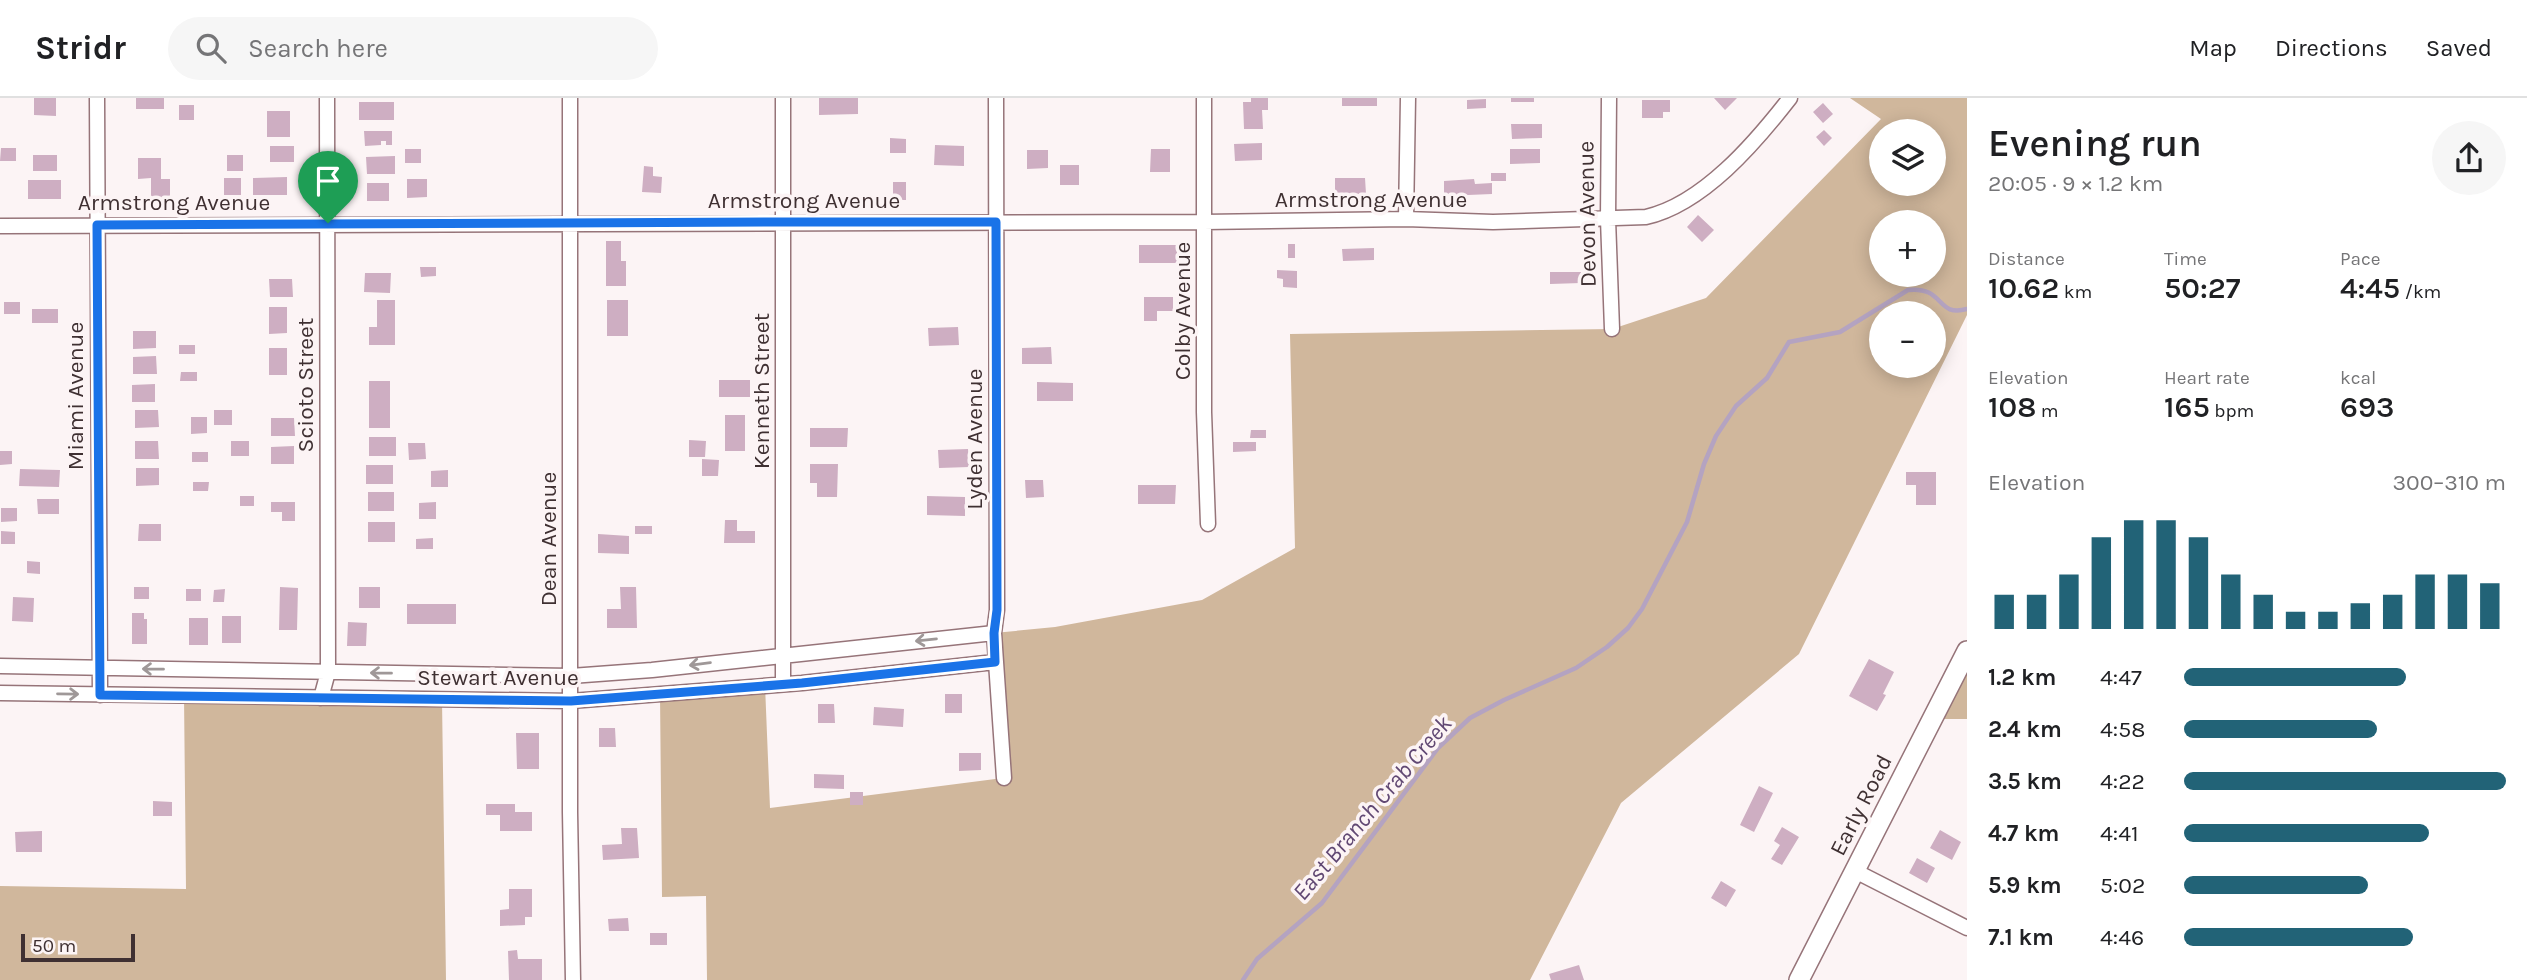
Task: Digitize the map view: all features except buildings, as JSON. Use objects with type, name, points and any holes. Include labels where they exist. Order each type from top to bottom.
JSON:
[{"type":"street","name":"Miami Avenue","points":[[97,98],[100,695]]},
{"type":"street","name":"Scioto Street","points":[[321,698],[328,672],[327,98]]},
{"type":"street","name":"Dean Avenue","points":[[570,98],[573,980]]},
{"type":"street","name":"Kenneth Street","points":[[783,98],[783,684]]},
{"type":"street","name":"Lyden Avenue","points":[[996,98],[997,610],[994,633],[1004,778]]},
{"type":"street","name":"Colby Avenue","points":[[1204,98],[1204,412],[1208,524]]},
{"type":"street","points":[[1406,219],[1408,98]]},
{"type":"street","name":"Devon Avenue","points":[[1609,98],[1608,219],[1612,329]]},
{"type":"street","name":"Armstrong Avenue","points":[[0,226],[1406,219],[1493,222],[1646,217],[1665,213],[1686,202],[1748,147],[1790,98]]},
{"type":"street","name":"Stewart Avenue","points":[[0,666],[571,676],[652,670],[994,633]]},
{"type":"street","name":"Early Road","points":[[1799,980],[1967,651]]},
{"type":"street","name":"Stewart Avenue","points":[[0,693],[571,701],[783,684],[995,662]]},
{"type":"street","points":[[1855,871],[1967,929]]},
{"type":"shaded area","points":[[1850,98],[1967,98],[1967,315],[1946,357],[1946,301],[1869,301],[1869,378],[1936,378],[1799,654],[1621,803],[1530,980],[707,980],[706,896],[662,897],[660,694],[765,685],[770,808],[1003,778],[994,633],[1055,627],[1202,600],[1295,548],[1290,334],[1612,329],[1706,298],[1869,131],[1869,196],[1946,196],[1946,119],[1881,119]]},
{"type":"shaded area","points":[[1967,651],[1967,719],[1933,719]]},
{"type":"shaded area","points":[[184,696],[442,700],[446,980],[0,980],[0,886],[186,889]]},
{"type":"waterway","name":"East Branch Crab Creek","points":[[1243,980],[1257,959],[1322,903],[1438,748],[1470,718],[1576,668],[1607,647],[1628,628],[1642,609],[1687,522],[1704,464],[1716,436],[1736,406],[1767,378],[1789,342],[1840,332],[1908,290],[1928,293],[1950,309],[1967,309]]},
{"type":"route","points":[[996,222],[995,662],[802,683],[571,701],[100,695],[97,225],[328,223],[996,222]]}]
